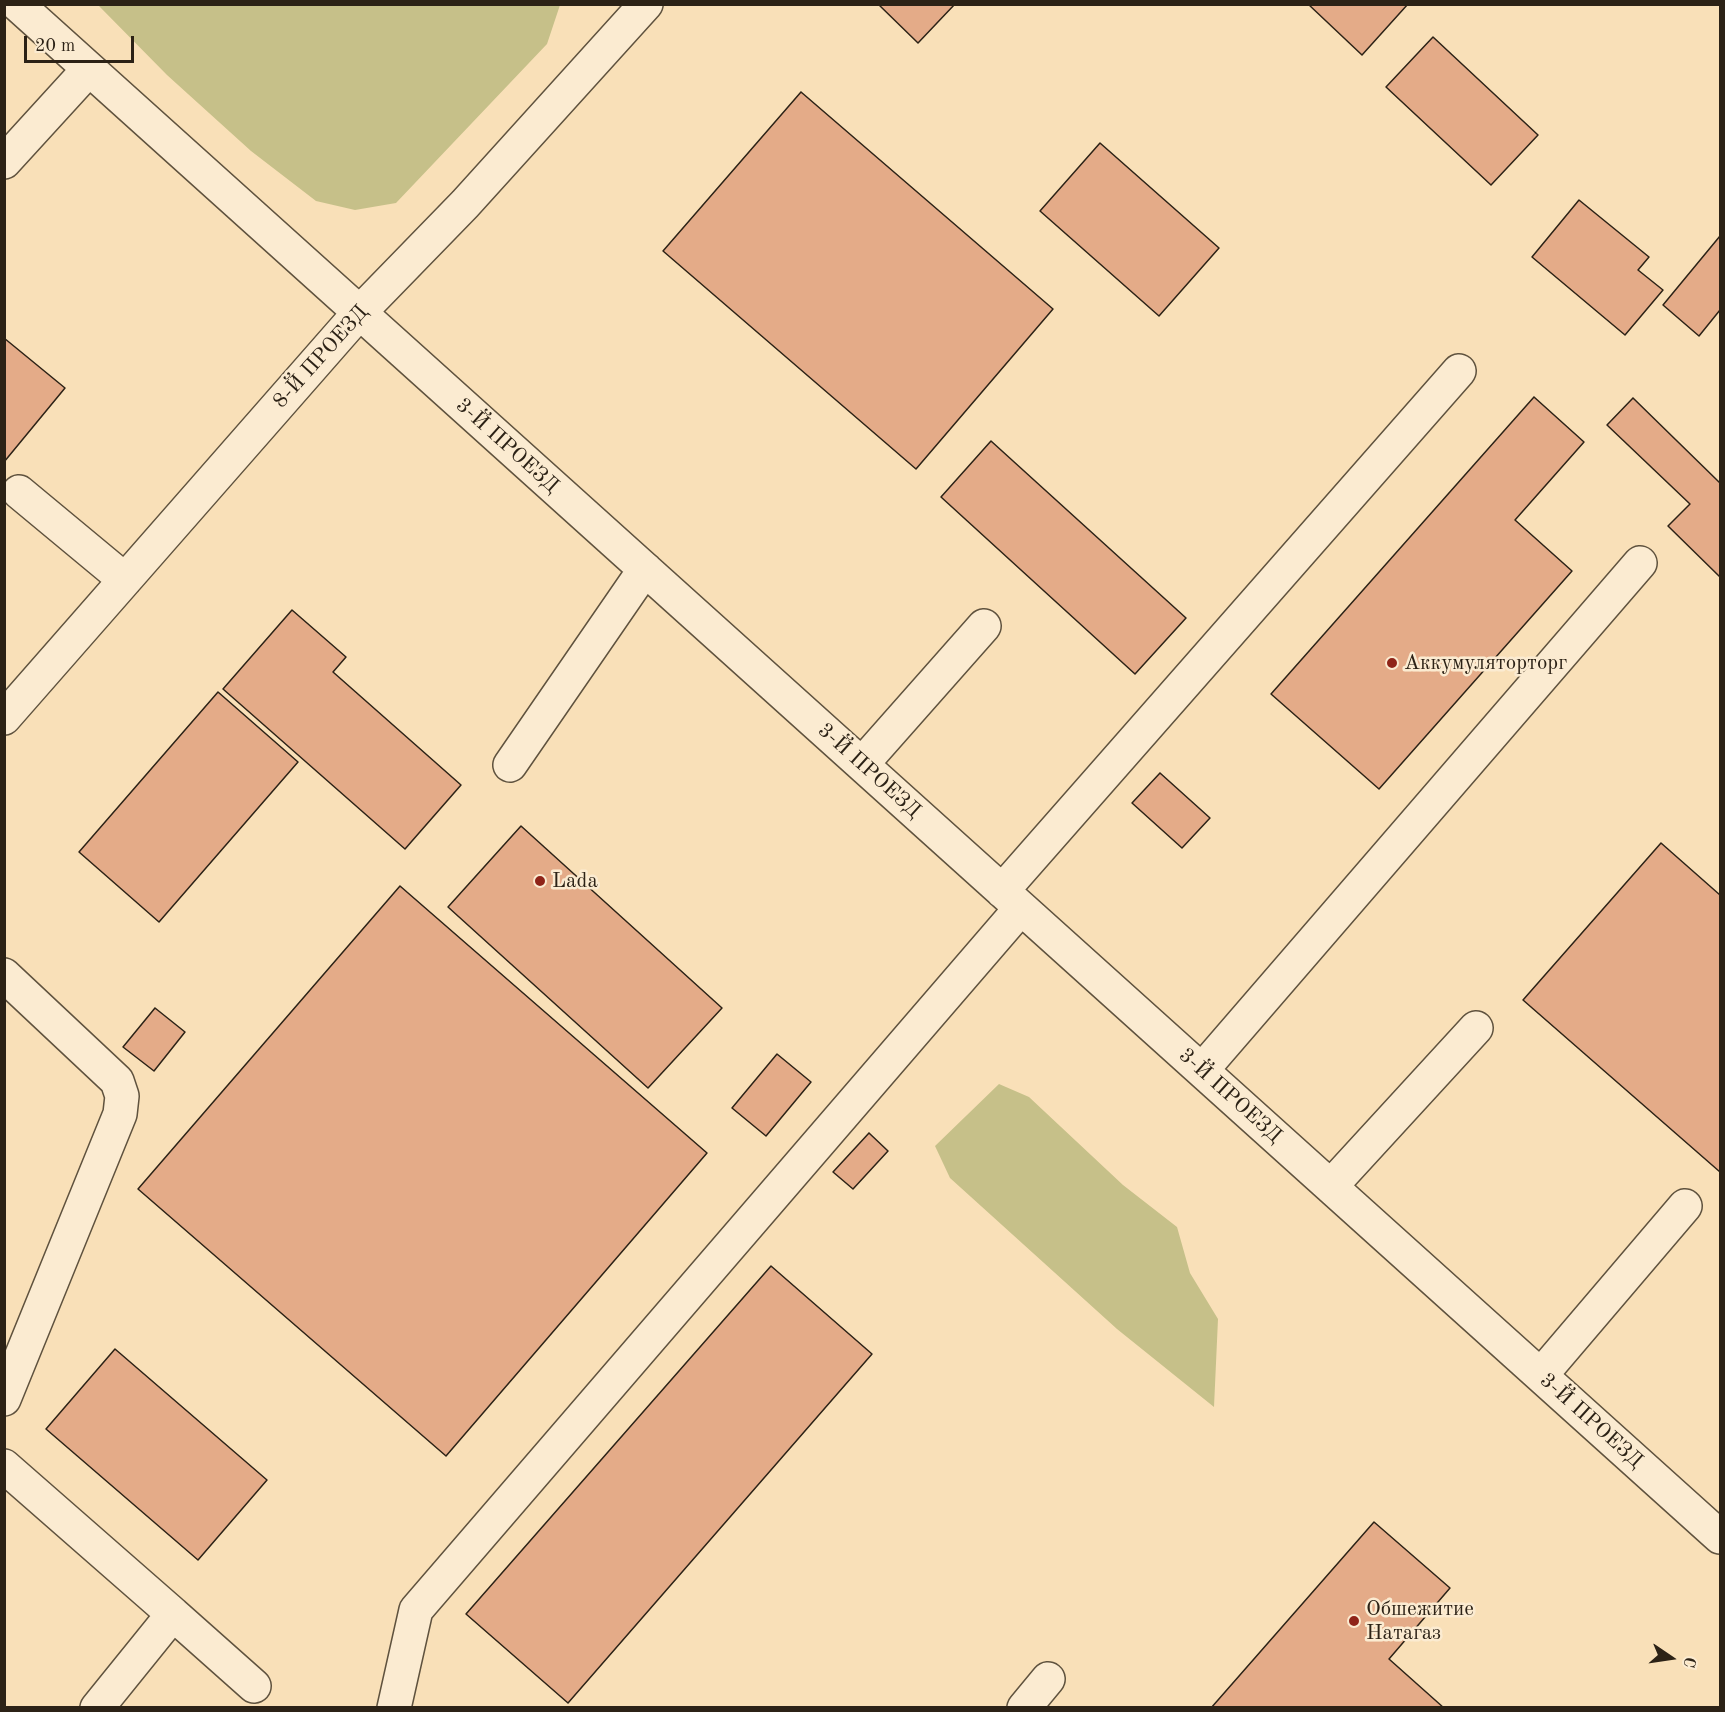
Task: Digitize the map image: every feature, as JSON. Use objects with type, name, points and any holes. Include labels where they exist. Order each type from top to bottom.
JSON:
[{"type":"street","name":"8-Й ПРОЕЗД","points":[[4,718],[359,313],[465,204],[646,4]]},
{"type":"street","name":"3-Й ПРОЕЗД","points":[[24,7],[89,69],[359,313],[1720,1537]]},
{"type":"street","points":[[4,162],[89,69]]},
{"type":"street","points":[[394,1707],[416,1610],[1012,899],[1459,371]]},
{"type":"street","points":[[19,492],[124,580]]},
{"type":"street","points":[[1202,1070],[1640,563]]},
{"type":"street","points":[[510,765],[645,569]]},
{"type":"street","points":[[862,764],[984,626]]},
{"type":"street","points":[[4,975],[117,1081],[122,1096],[120,1114],[4,1399]]},
{"type":"street","points":[[1331,1186],[1476,1028]]},
{"type":"street","points":[[1541,1375],[1685,1206]]},
{"type":"street","points":[[4,1466],[254,1686]]},
{"type":"street","points":[[97,1707],[173,1614]]},
{"type":"street","points":[[1024,1707],[1048,1679]]},
{"type":"shaded area","points":[[98,5],[560,5],[547,44],[396,203],[355,210],[316,201],[251,151],[167,75]]},
{"type":"shaded area","points":[[999,1084],[1029,1097],[1123,1185],[1177,1227],[1190,1273],[1218,1319],[1214,1407],[1117,1329],[950,1178],[935,1146]]},
{"type":"building","points":[[878,4],[955,4],[918,43]]},
{"type":"building","points":[[1308,4],[1408,4],[1362,55]]},
{"type":"building","points":[[1433,37],[1538,135],[1491,185],[1386,87]]},
{"type":"building","points":[[801,92],[1053,309],[916,469],[663,251]]},
{"type":"building","points":[[1100,143],[1219,248],[1159,316],[1040,211]]},
{"type":"building","points":[[1579,200],[1649,257],[1638,270],[1663,290],[1625,335],[1532,257]]},
{"type":"building","points":[[1720,236],[1720,310],[1699,336],[1663,305]]},
{"type":"building","points":[[4,338],[65,388],[4,462]]},
{"type":"building","points":[[1534,397],[1584,442],[1515,520],[1572,571],[1379,789],[1271,694]]},
{"type":"building","points":[[1633,398],[1720,483],[1720,577],[1668,526],[1690,504],[1607,425]]},
{"type":"building","points":[[991,441],[1186,618],[1135,674],[941,497]]},
{"type":"building","points":[[292,610],[346,657],[333,672],[461,785],[405,849],[223,689]]},
{"type":"building","points":[[218,692],[298,762],[159,922],[79,852]]},
{"type":"building","points":[[1160,773],[1210,818],[1182,848],[1132,803]]},
{"type":"building","points":[[521,826],[722,1008],[648,1088],[448,907]]},
{"type":"building","points":[[1661,843],[1720,895],[1720,1172],[1523,1000]]},
{"type":"building","points":[[400,886],[707,1153],[446,1456],[138,1189]]},
{"type":"building","points":[[155,1008],[185,1032],[154,1071],[123,1047]]},
{"type":"building","points":[[777,1054],[811,1082],[766,1136],[732,1108]]},
{"type":"building","points":[[869,1133],[888,1151],[853,1189],[833,1172]]},
{"type":"building","points":[[771,1266],[872,1354],[568,1703],[466,1614]]},
{"type":"building","points":[[115,1349],[267,1480],[198,1560],[46,1429]]},
{"type":"building","name":"Обшежитие Натагаз","points":[[1374,1522],[1450,1588],[1389,1659],[1444,1708],[1211,1708]]},
{"type":"place","name":"Аккумуляторторг","points":[[1392,663]]},
{"type":"place","name":"Lada","points":[[540,881]]},
{"type":"place","name":"Обшежитие Натагаз","points":[[1354,1621]]}]
